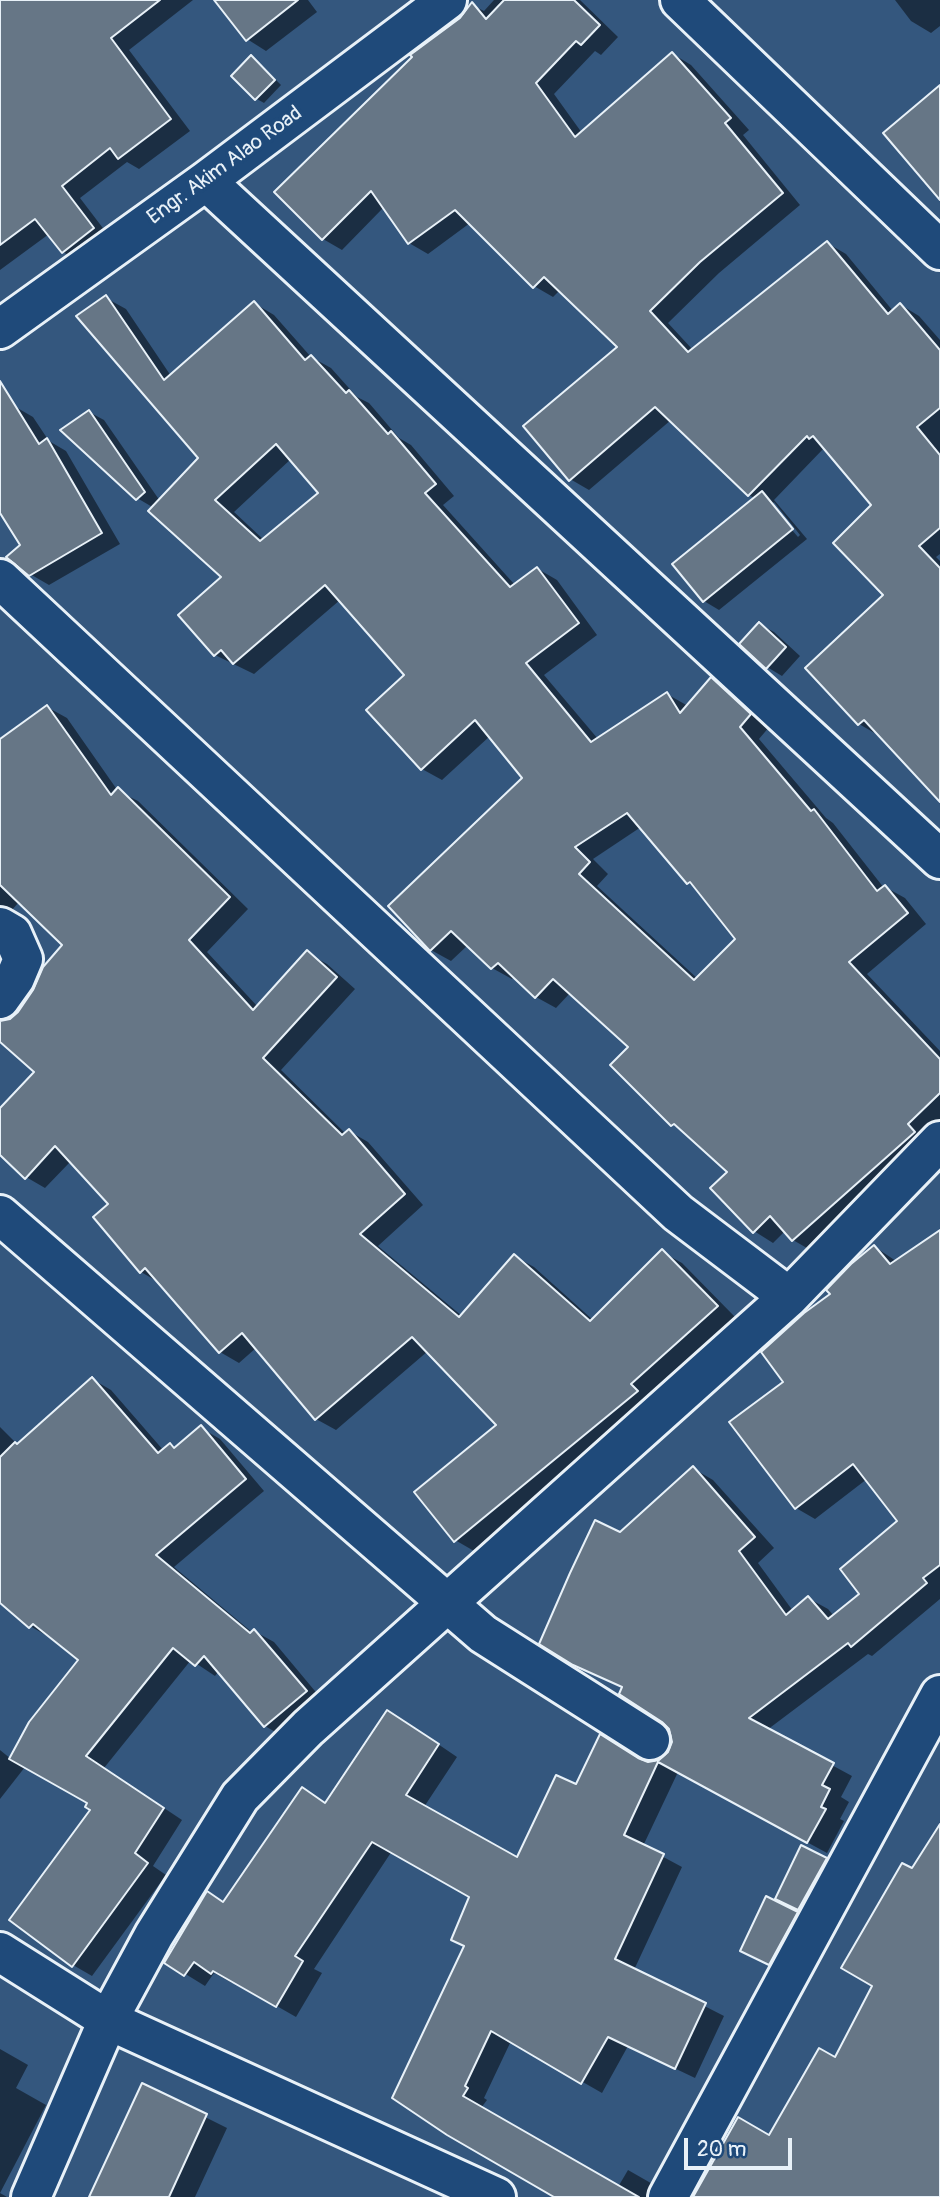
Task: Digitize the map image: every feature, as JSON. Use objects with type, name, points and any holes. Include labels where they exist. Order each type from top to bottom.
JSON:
[{"type":"street","name":"Engr. Akim Alao Road","points":[[0,329],[206,181],[447,0]]},
{"type":"street","points":[[680,0],[940,250]]},
{"type":"street","points":[[206,181],[940,859]]},
{"type":"street","points":[[0,579],[678,1213],[789,1297]]},
{"type":"street","points":[[0,927],[12,934],[23,959],[15,978],[0,999]]},
{"type":"street","points":[[31,2197],[108,2020],[154,1935],[240,1797],[309,1728],[446,1603],[789,1297],[933,1158]]},
{"type":"street","points":[[0,1215],[484,1634],[650,1740]]},
{"type":"street","points":[[668,2197],[940,1695]]},
{"type":"street","points":[[0,1952],[108,2020],[496,2197]]},
{"type":"building","points":[[0,0],[160,0],[111,38],[171,119],[118,159],[110,148],[62,186],[94,228],[62,253],[35,219],[0,245]]},
{"type":"building","points":[[214,0],[298,0],[246,41]]},
{"type":"building","points":[[504,0],[574,0],[600,25],[581,45],[576,41],[536,83],[575,137],[672,52],[731,118],[725,123],[783,193],[700,262],[650,311],[688,352],[827,241],[888,314],[900,303],[940,350],[940,408],[917,427],[940,455],[940,528],[919,546],[940,568],[940,802],[864,720],[858,725],[805,668],[883,595],[833,543],[871,505],[813,436],[809,439],[807,436],[748,496],[655,407],[569,481],[523,426],[617,347],[544,277],[533,288],[455,210],[408,244],[371,191],[322,240],[274,192],[412,57],[410,55],[460,18],[472,2],[486,19]]},
{"type":"building","points":[[251,55],[275,80],[255,100],[231,76]]},
{"type":"building","points":[[940,85],[940,200],[883,133]]},
{"type":"building","points":[[106,295],[164,380],[254,301],[305,360],[311,355],[346,393],[349,390],[388,434],[391,431],[436,484],[425,493],[510,587],[537,567],[579,623],[526,663],[591,742],[667,692],[680,713],[711,677],[751,714],[740,727],[811,811],[814,809],[877,891],[885,885],[908,913],[849,962],[940,1059],[940,1093],[908,1124],[915,1132],[792,1241],[770,1216],[753,1233],[710,1188],[727,1172],[674,1124],[671,1126],[610,1065],[628,1047],[553,979],[535,998],[498,963],[491,969],[451,931],[430,951],[388,906],[522,778],[475,720],[421,770],[366,710],[404,675],[325,585],[233,664],[221,650],[214,656],[178,615],[221,577],[148,511],[198,458],[76,316]],"holes":[[[276,444],[318,493],[260,541],[215,500]],[[627,813],[687,884],[690,882],[735,939],[694,980],[579,874],[590,862],[575,847]]]},
{"type":"building","points":[[0,381],[39,444],[47,438],[102,533],[29,576],[6,557],[20,545],[0,513]]},
{"type":"building","points":[[89,410],[145,492],[136,500],[60,430]]},
{"type":"building","points":[[762,491],[793,529],[703,602],[672,564]]},
{"type":"building","points":[[759,622],[786,647],[766,669],[739,644]]},
{"type":"building","points":[[47,705],[111,795],[118,787],[230,897],[189,940],[253,1010],[307,950],[337,977],[263,1058],[342,1135],[349,1129],[405,1194],[360,1234],[459,1317],[514,1254],[590,1321],[662,1249],[718,1306],[631,1384],[638,1391],[454,1542],[414,1492],[496,1425],[412,1337],[315,1420],[242,1333],[219,1353],[145,1268],[140,1273],[93,1217],[108,1204],[55,1146],[25,1179],[0,1155],[0,1108],[34,1072],[0,1042],[0,1021],[10,1019],[18,1012],[33,990],[43,967],[62,945],[0,885],[0,739]]},
{"type":"building","points":[[940,1230],[940,1565],[923,1578],[927,1583],[851,1647],[848,1643],[749,1718],[834,1763],[822,1785],[830,1789],[821,1807],[826,1809],[807,1843],[658,1762],[624,1835],[664,1854],[615,1959],[706,2003],[675,2069],[608,2037],[581,2084],[491,2031],[465,2086],[468,2088],[463,2096],[639,2197],[554,2197],[447,2135],[392,2098],[464,1946],[451,1940],[469,1897],[372,1842],[295,1956],[303,1961],[276,2007],[213,1971],[211,1974],[194,1962],[184,1976],[164,1963],[207,1891],[223,1902],[302,1787],[325,1803],[387,1710],[439,1744],[406,1795],[517,1857],[556,1775],[576,1784],[600,1734],[648,1762],[659,1760],[668,1752],[672,1742],[669,1729],[619,1694],[622,1687],[573,1665],[539,1644],[595,1520],[620,1532],[693,1466],[755,1537],[739,1551],[786,1615],[808,1596],[828,1619],[859,1594],[840,1569],[897,1521],[853,1464],[795,1509],[729,1422],[783,1382],[761,1352],[804,1313],[830,1294],[826,1290],[851,1264],[874,1245],[890,1264]]},
{"type":"building","points":[[92,1377],[158,1453],[170,1443],[174,1448],[201,1425],[246,1479],[156,1555],[250,1633],[254,1629],[307,1691],[264,1727],[204,1656],[195,1666],[173,1648],[86,1756],[164,1808],[135,1853],[148,1863],[72,1967],[9,1920],[90,1810],[85,1807],[87,1803],[9,1759],[29,1722],[78,1660],[33,1624],[29,1628],[0,1603],[0,1457]]},
{"type":"building","points":[[940,1824],[940,2197],[693,2197],[738,2117],[769,2135],[819,2048],[835,2057],[872,1986],[841,1968],[902,1863],[912,1868]]},
{"type":"building","points":[[801,1845],[827,1858],[798,1910],[775,1899]]},
{"type":"building","points":[[766,1896],[798,1912],[769,1965],[740,1951]]},
{"type":"building","points":[[142,2083],[207,2114],[169,2197],[89,2197]]}]
